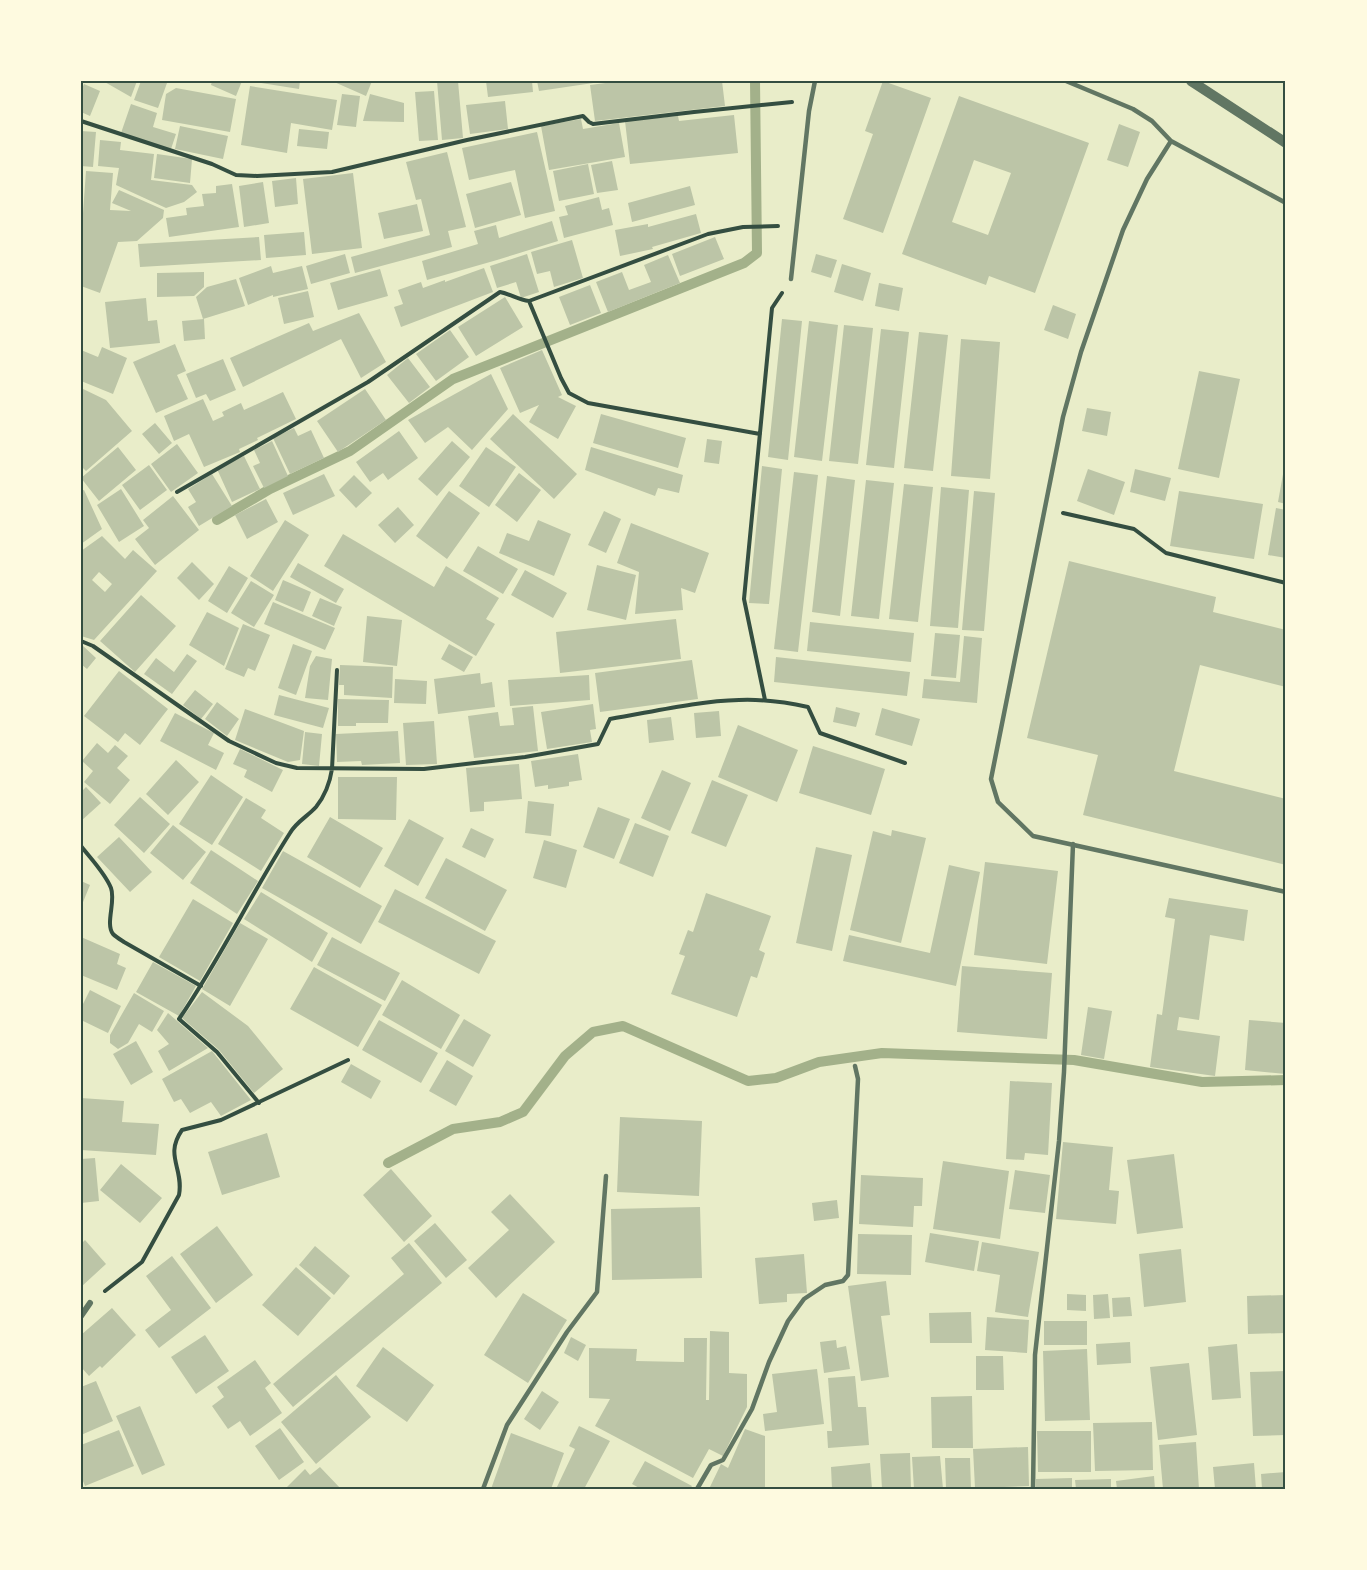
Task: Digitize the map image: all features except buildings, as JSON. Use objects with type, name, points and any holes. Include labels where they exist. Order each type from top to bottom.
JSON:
[{"type":"street","points":[[1191,81],[1286,143]]},
{"type":"street","points":[[81,1316],[90,1303]]},
{"type":"lane","points":[[791,279],[809,111],[815,81]]},
{"type":"lane","points":[[1066,81],[1133,109],[1152,121],[1171,141],[1286,203]]},
{"type":"lane","points":[[1171,141],[1147,179],[1123,230],[1081,352],[1063,417],[991,779],[998,802],[1033,836],[1286,892]]},
{"type":"lane","points":[[1033,1489],[1035,1355],[1059,1141],[1073,844]]},
{"type":"lane","points":[[697,1489],[711,1465],[723,1460],[752,1409],[769,1362],[788,1321],[804,1299],[825,1286],[843,1281],[848,1275],[858,1079],[855,1066]]},
{"type":"lane","points":[[483,1489],[507,1425],[567,1332],[597,1293],[606,1176]]},
{"type":"path","points":[[81,122],[212,164],[236,175],[257,176],[332,172],[467,140],[584,116],[593,124],[768,105]]},
{"type":"path","points":[[177,492],[368,382],[501,292],[511,294],[518,300],[529,301],[708,234],[743,227],[770,226]]},
{"type":"path","points":[[765,700],[744,598],[772,308],[791,279]]},
{"type":"path","points":[[529,301],[569,393],[588,403],[760,434]]},
{"type":"path","points":[[1045,509],[1134,529],[1166,553],[1286,582]]},
{"type":"path","points":[[81,641],[102,652],[229,741],[276,763],[297,768],[424,770],[525,757],[598,744],[610,719],[740,700],[777,701],[808,707],[820,733],[905,763]]},
{"type":"path","points":[[259,1103],[217,1052],[179,1019],[201,986],[292,830],[316,807],[325,793],[332,769],[337,670]]},
{"type":"path","points":[[81,846],[111,888],[113,897],[110,928],[113,934],[201,986]]},
{"type":"path","points":[[90,1303],[142,1262],[179,1195],[181,1183],[173,1153],[176,1138],[182,1130],[221,1120],[348,1060]]},
{"type":"waterway","points":[[217,520],[270,489],[350,451],[453,379],[744,263],[757,253],[755,81]]},
{"type":"waterway","points":[[388,1163],[453,1129],[500,1122],[523,1112],[565,1056],[593,1032],[623,1026],[748,1081],[776,1078],[819,1062],[882,1053],[1074,1060],[1202,1082],[1286,1080]]}]
